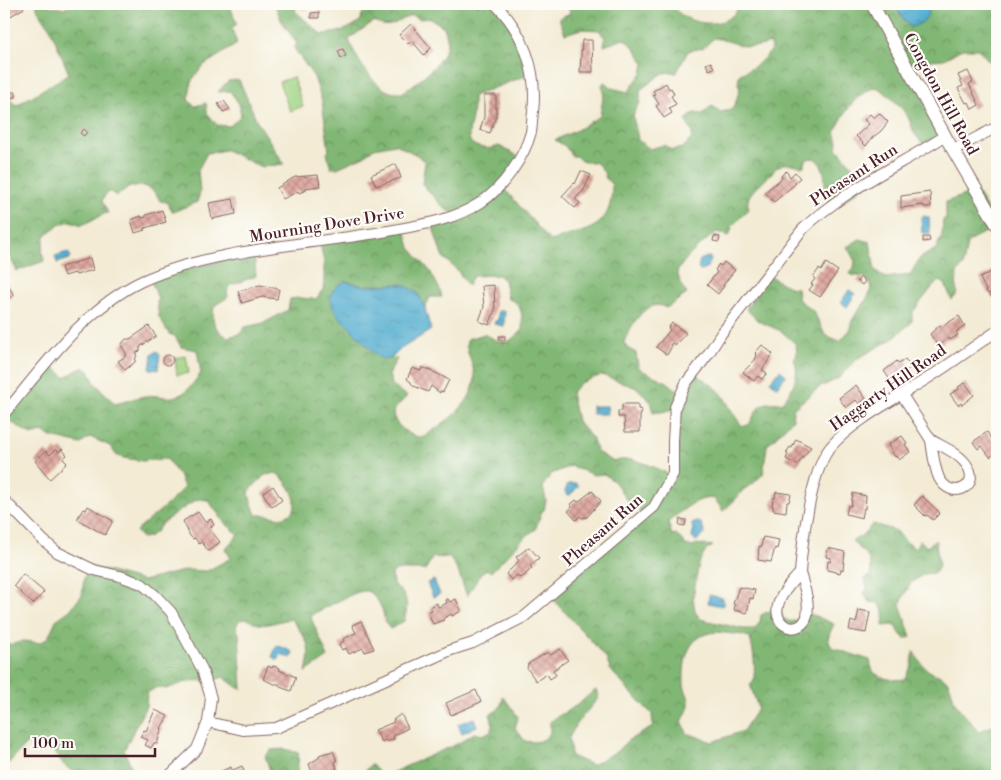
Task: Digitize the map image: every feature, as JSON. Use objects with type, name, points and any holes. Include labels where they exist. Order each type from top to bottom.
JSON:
[{"type":"street","name":"Mourning Dove Drive","points":[[4,414],[54,354],[90,317],[114,297],[142,281],[174,269],[230,255],[362,236],[435,222],[466,211],[487,198],[506,180],[531,132],[535,90],[531,67],[521,39],[511,22],[495,4]]},
{"type":"street","name":"Congdon Hill Road","points":[[872,4],[997,225]]},
{"type":"street","points":[[953,150],[997,127]]},
{"type":"street","name":"Pheasant Run","points":[[208,722],[243,730],[276,728],[451,650],[473,644],[524,617],[654,507],[673,474],[672,441],[675,407],[686,383],[721,334],[802,230],[836,201],[945,136]]},
{"type":"street","name":"Haggarty Hill Road","points":[[800,574],[790,584],[779,602],[778,617],[780,622],[786,627],[794,628],[801,625],[806,618],[807,600],[800,574],[802,550],[813,490],[828,450],[844,434],[997,331]]},
{"type":"street","points":[[902,395],[931,440],[940,480],[949,489],[958,491],[965,488],[969,482],[969,468],[954,454],[931,440]]},
{"type":"street","points":[[4,500],[57,552],[94,570],[120,576],[142,584],[156,595],[171,612],[202,669],[210,698],[208,722],[197,749],[169,776]]},
{"type":"green space","points":[[36,4],[65,8],[76,4],[229,4],[237,24],[232,28],[237,44],[204,65],[192,80],[188,100],[195,106],[206,103],[207,113],[217,125],[230,126],[241,115],[239,104],[230,91],[218,92],[228,81],[239,80],[257,121],[284,164],[261,167],[226,150],[207,153],[198,170],[200,193],[197,202],[173,212],[167,202],[160,201],[156,194],[147,187],[135,186],[128,188],[117,196],[107,192],[102,201],[108,213],[82,225],[70,221],[58,225],[45,236],[42,252],[44,261],[17,271],[4,246],[4,96],[17,105],[69,74],[50,28]]},
{"type":"green space","points":[[275,4],[312,4],[306,8],[296,7],[295,11],[322,35],[341,31],[353,25],[361,20],[362,14],[371,6],[380,8],[388,4],[495,4],[518,32],[533,73],[473,96],[469,137],[470,141],[477,146],[493,148],[499,146],[518,156],[502,186],[550,241],[585,230],[602,220],[611,200],[612,185],[597,163],[581,161],[576,156],[572,156],[565,146],[555,140],[577,130],[600,116],[604,92],[602,85],[604,82],[615,89],[628,92],[642,73],[644,64],[638,53],[624,39],[604,46],[605,38],[599,30],[581,29],[565,34],[559,18],[570,13],[568,4],[672,4],[686,18],[707,23],[727,19],[735,13],[740,4],[896,4],[899,13],[929,10],[927,4],[997,4],[997,78],[991,63],[978,49],[962,49],[944,59],[930,60],[910,70],[944,137],[926,148],[914,133],[909,119],[900,106],[876,87],[868,90],[851,105],[835,131],[838,142],[837,148],[866,185],[832,209],[823,193],[825,178],[823,169],[818,161],[814,158],[807,159],[803,167],[783,164],[778,167],[750,195],[748,199],[749,209],[733,225],[729,236],[717,232],[685,260],[677,272],[681,285],[687,294],[666,308],[659,305],[652,306],[646,310],[635,321],[624,342],[627,348],[636,353],[638,366],[643,371],[667,382],[680,392],[696,374],[713,385],[721,393],[740,424],[743,426],[749,425],[755,413],[764,404],[782,403],[792,388],[796,377],[794,359],[797,355],[796,344],[781,331],[758,321],[746,309],[769,276],[789,287],[797,288],[798,299],[814,312],[825,335],[840,341],[850,330],[854,317],[867,298],[871,286],[866,278],[850,274],[854,268],[855,261],[847,247],[860,239],[870,242],[875,270],[885,278],[910,275],[920,258],[936,249],[942,235],[943,220],[946,218],[946,202],[962,196],[975,188],[997,227],[977,236],[967,244],[963,266],[957,273],[956,289],[958,293],[952,300],[945,284],[940,281],[933,286],[912,313],[912,322],[892,339],[857,359],[839,378],[822,385],[794,408],[792,416],[794,418],[767,446],[763,474],[743,490],[723,511],[715,499],[709,498],[690,505],[668,522],[672,535],[676,534],[686,545],[693,547],[697,544],[713,546],[707,549],[699,563],[693,597],[695,611],[700,619],[743,629],[755,629],[760,622],[761,615],[776,608],[786,620],[790,621],[798,620],[807,614],[813,615],[834,624],[829,639],[833,648],[870,660],[872,671],[883,678],[896,680],[905,679],[913,659],[913,651],[926,668],[948,682],[956,704],[978,732],[997,724],[997,776],[384,776],[459,743],[474,733],[483,735],[491,731],[493,724],[490,714],[500,707],[503,696],[518,717],[515,728],[525,741],[536,742],[542,740],[550,733],[550,722],[596,690],[599,697],[577,723],[569,738],[571,756],[592,765],[616,752],[627,741],[653,727],[652,714],[610,669],[606,658],[552,598],[641,513],[626,499],[615,482],[604,474],[594,475],[571,466],[551,474],[543,486],[546,501],[535,530],[528,534],[491,572],[487,569],[482,572],[467,596],[458,571],[450,558],[433,557],[425,570],[396,570],[392,574],[393,584],[402,592],[407,605],[404,621],[390,629],[385,622],[382,608],[371,593],[367,591],[353,594],[314,613],[311,618],[328,657],[306,672],[309,655],[307,643],[291,619],[269,624],[259,624],[248,619],[239,620],[236,627],[239,634],[242,689],[223,677],[205,683],[202,680],[186,682],[166,689],[157,687],[147,693],[146,706],[124,750],[137,776],[96,776],[91,772],[73,772],[64,765],[54,751],[27,743],[4,768],[4,638],[10,645],[23,641],[40,643],[48,638],[56,620],[70,610],[82,595],[84,578],[89,566],[143,581],[187,570],[207,571],[231,558],[225,549],[237,536],[237,533],[224,522],[208,500],[198,499],[162,523],[157,531],[148,537],[142,538],[136,531],[184,487],[180,477],[167,459],[142,461],[117,456],[110,446],[90,437],[81,444],[52,437],[42,432],[31,435],[5,418],[49,363],[65,377],[83,367],[89,371],[95,383],[115,404],[145,396],[177,396],[186,391],[201,373],[197,350],[181,347],[175,336],[169,334],[159,317],[158,299],[151,280],[153,277],[254,253],[256,276],[232,285],[227,290],[228,297],[214,306],[214,324],[227,337],[240,334],[245,327],[264,323],[288,310],[290,299],[316,299],[324,288],[324,262],[320,244],[405,229],[410,248],[430,271],[442,297],[430,297],[425,308],[402,284],[365,286],[345,281],[384,360],[397,359],[389,373],[391,385],[407,396],[394,411],[395,420],[402,429],[417,437],[422,437],[447,420],[464,405],[472,392],[475,378],[467,351],[467,339],[485,334],[497,341],[508,342],[522,331],[521,312],[517,304],[508,299],[504,280],[498,275],[473,276],[468,286],[458,271],[442,256],[432,224],[456,215],[444,208],[422,184],[425,162],[417,155],[395,144],[374,148],[364,156],[337,168],[331,168],[327,153],[329,151],[322,101],[314,77],[294,48],[297,44],[281,20]],"holes":[[[412,15],[419,19],[430,18],[444,27],[447,38],[446,47],[438,62],[423,77],[402,93],[392,92],[377,84],[365,70],[355,54],[349,39],[374,21],[389,25]],[[714,38],[754,47],[771,43],[771,51],[757,65],[739,75],[738,85],[740,88],[735,105],[731,110],[721,112],[712,106],[702,114],[693,113],[686,121],[692,132],[692,138],[683,148],[671,150],[664,145],[650,149],[638,140],[634,120],[634,112],[640,103],[640,90],[663,73],[674,72],[676,74],[688,51],[703,48]],[[602,375],[637,388],[650,401],[653,413],[675,410],[679,453],[669,474],[635,460],[614,462],[597,452],[592,438],[577,421],[571,393],[580,383]],[[276,473],[286,482],[294,495],[294,508],[291,513],[284,517],[256,515],[249,495],[250,490],[265,475]],[[717,632],[744,635],[750,638],[753,655],[754,677],[753,683],[750,684],[758,708],[743,731],[712,742],[687,733],[682,722],[689,704],[684,685],[686,657],[693,643],[699,637]]]},
{"type":"green space","points":[[293,77],[303,106],[290,111],[279,82]]},
{"type":"green space","points":[[186,356],[189,373],[177,375],[175,358]]},
{"type":"green space","points":[[873,524],[897,531],[905,541],[915,548],[920,540],[927,547],[936,541],[939,567],[935,573],[923,574],[911,583],[900,604],[911,637],[905,639],[894,625],[883,626],[884,612],[879,603],[869,602],[864,594],[867,588],[865,579],[870,575],[870,564],[864,552],[852,541],[860,537]]},
{"type":"green space","points":[[285,749],[298,753],[299,771],[297,776],[272,776],[265,756],[271,750]]},
{"type":"green space","points":[[371,764],[382,776],[365,776],[366,770]]},
{"type":"water","points":[[896,4],[927,4],[927,16],[922,22],[910,27],[899,13]]},
{"type":"water","points":[[923,216],[929,217],[930,233],[922,233],[921,218]]},
{"type":"water","points":[[68,252],[71,257],[70,259],[57,263],[55,256]]},
{"type":"water","points":[[710,257],[711,261],[705,270],[700,271],[698,268],[700,260]]},
{"type":"water","points":[[345,281],[365,286],[402,284],[418,293],[425,308],[431,330],[401,349],[392,358],[384,360],[377,356],[332,306],[332,293],[336,287]]},
{"type":"water","points":[[849,290],[855,294],[847,307],[841,302]]},
{"type":"water","points":[[498,311],[505,311],[504,326],[494,324],[498,320]]},
{"type":"water","points":[[157,351],[160,355],[158,370],[150,369],[152,354]]},
{"type":"water","points":[[780,370],[786,375],[777,387],[771,380]]},
{"type":"water","points":[[592,406],[607,406],[607,414],[592,414]]},
{"type":"water","points":[[576,483],[579,486],[570,495],[566,494],[565,491],[568,484]]},
{"type":"water","points":[[701,523],[705,534],[696,541],[692,538],[692,524]]},
{"type":"water","points":[[434,580],[440,594],[433,597],[427,583]]},
{"type":"water","points":[[709,595],[723,598],[724,604],[722,606],[708,603]]},
{"type":"water","points":[[277,645],[293,652],[291,658],[281,654],[278,660],[272,657]]},
{"type":"water","points":[[474,718],[477,726],[462,733],[458,724]]},
{"type":"building","points":[[4,4],[21,4],[24,8],[4,18]]},
{"type":"building","points":[[319,12],[319,18],[311,18],[311,13]]},
{"type":"building","points":[[411,24],[431,48],[424,55],[412,41],[408,44],[399,35]]},
{"type":"building","points":[[582,40],[592,40],[593,72],[580,72]]},
{"type":"building","points":[[343,49],[346,56],[341,58],[338,51]]},
{"type":"building","points":[[711,62],[714,68],[709,70],[706,64]]},
{"type":"building","points":[[968,71],[973,82],[969,84],[979,105],[972,109],[969,102],[966,103],[958,88],[963,86],[958,75]]},
{"type":"building","points":[[666,83],[674,94],[671,96],[676,104],[669,108],[672,113],[664,118],[656,106],[659,104],[653,95],[655,94],[653,91]]},
{"type":"building","points":[[9,92],[16,92],[16,97],[9,98]]},
{"type":"building","points":[[484,95],[496,95],[496,116],[490,133],[480,130],[484,117]]},
{"type":"building","points":[[224,101],[230,109],[223,112],[218,104]]},
{"type":"building","points":[[879,113],[888,122],[866,146],[856,136],[869,124],[864,120],[870,114],[874,118]]},
{"type":"building","points":[[84,129],[87,132],[84,136],[80,133]]},
{"type":"building","points":[[396,164],[401,178],[376,186],[371,175]]},
{"type":"building","points":[[581,171],[591,175],[584,190],[575,199],[580,203],[575,208],[562,196],[575,184]]},
{"type":"building","points":[[786,171],[790,177],[795,172],[800,178],[774,202],[765,192],[782,178],[781,176]]},
{"type":"building","points":[[318,175],[320,186],[305,188],[306,190],[299,193],[298,191],[283,199],[277,188],[295,177]]},
{"type":"building","points":[[930,192],[931,207],[924,207],[924,205],[901,208],[901,196]]},
{"type":"building","points":[[233,199],[236,214],[212,219],[209,203]]},
{"type":"building","points":[[162,210],[166,222],[135,233],[131,220],[141,216],[142,218],[146,217],[146,215]]},
{"type":"building","points":[[714,236],[720,237],[719,242],[713,241]]},
{"type":"building","points":[[923,237],[929,237],[930,241],[923,242]]},
{"type":"building","points":[[90,258],[93,270],[64,276],[61,267]]},
{"type":"building","points":[[724,262],[735,270],[718,294],[707,285],[717,272],[715,270],[719,264],[721,266]]},
{"type":"building","points":[[826,263],[838,271],[820,297],[809,290],[815,279],[813,277],[819,269],[821,271]]},
{"type":"building","points":[[994,270],[997,275],[997,295],[992,298],[980,278]]},
{"type":"building","points":[[861,277],[865,281],[862,285],[857,281]]},
{"type":"building","points":[[6,282],[14,295],[4,302],[4,283]]},
{"type":"building","points":[[260,285],[279,289],[277,299],[262,297],[242,303],[238,291]]},
{"type":"building","points":[[494,285],[495,310],[489,325],[479,321],[484,307],[482,286]]},
{"type":"building","points":[[959,316],[965,326],[956,332],[958,335],[950,340],[949,338],[938,346],[930,334],[940,325],[941,327]]},
{"type":"building","points":[[672,323],[686,333],[675,345],[672,343],[670,345],[672,346],[667,355],[656,347],[670,330],[668,328]]},
{"type":"building","points":[[149,326],[156,336],[140,347],[135,362],[125,370],[118,361],[126,356],[121,345],[126,339],[130,339]]},
{"type":"building","points":[[499,336],[505,336],[505,340],[499,340]]},
{"type":"building","points":[[762,345],[773,354],[762,370],[767,373],[762,379],[758,376],[754,381],[743,372],[755,360],[757,355],[755,353]]},
{"type":"building","points":[[166,355],[170,355],[173,360],[172,364],[166,365],[163,362],[163,358]]},
{"type":"building","points":[[905,359],[911,367],[891,381],[884,371],[897,361],[899,364]]},
{"type":"building","points":[[422,367],[449,380],[443,392],[440,391],[440,393],[431,386],[428,392],[414,386],[407,379],[412,368],[421,371]]},
{"type":"building","points":[[965,383],[974,395],[962,405],[961,403],[958,405],[950,394]]},
{"type":"building","points":[[856,385],[866,399],[859,404],[856,400],[846,408],[839,398]]},
{"type":"building","points":[[622,404],[638,404],[638,409],[642,410],[640,432],[625,432],[624,417],[618,417],[618,411],[622,411]]},
{"type":"building","points":[[987,432],[997,446],[997,452],[990,457],[982,446],[978,449],[973,442]]},
{"type":"building","points":[[902,436],[910,452],[899,460],[888,445]]},
{"type":"building","points":[[796,439],[811,447],[797,465],[786,459],[788,454],[786,453],[790,447],[792,448]]},
{"type":"building","points":[[56,449],[59,452],[62,449],[67,455],[63,459],[67,463],[50,479],[35,461],[46,451],[50,455]]},
{"type":"building","points":[[273,486],[282,500],[272,507],[263,493]]},
{"type":"building","points":[[592,491],[601,501],[587,517],[582,518],[580,516],[576,520],[568,511],[572,507],[570,505],[576,500],[578,502]]},
{"type":"building","points":[[776,492],[791,494],[789,502],[787,502],[786,512],[773,510],[773,498],[775,498]]},
{"type":"building","points":[[853,493],[866,496],[862,518],[846,514],[848,506],[851,506]]},
{"type":"building","points":[[922,496],[940,513],[933,520],[927,515],[925,516],[914,505]]},
{"type":"building","points":[[88,506],[113,521],[105,535],[77,519],[83,509],[86,510]]},
{"type":"building","points":[[198,512],[205,522],[211,519],[214,525],[209,528],[220,542],[208,551],[202,542],[199,544],[195,538],[193,539],[190,536],[183,521]]},
{"type":"building","points":[[680,519],[686,520],[685,526],[679,525]]},
{"type":"building","points":[[763,537],[779,540],[771,562],[758,560],[759,546],[761,547]]},
{"type":"building","points":[[529,547],[539,558],[530,566],[532,568],[524,576],[520,578],[517,575],[511,580],[506,574],[519,561],[516,557]]},
{"type":"building","points":[[828,548],[845,552],[843,570],[841,569],[840,573],[827,570],[828,561],[830,562],[831,558],[826,557]]},
{"type":"building","points":[[23,574],[44,592],[33,604],[14,586]]},
{"type":"building","points":[[739,587],[755,590],[753,599],[750,598],[747,613],[734,610],[735,605],[733,604]]},
{"type":"building","points":[[448,599],[450,602],[456,599],[461,611],[433,624],[428,612],[432,610],[430,607],[437,603],[438,607],[447,603],[446,600]]},
{"type":"building","points":[[859,610],[870,612],[866,633],[849,630],[851,621],[856,623]]},
{"type":"building","points":[[361,621],[374,649],[365,652],[363,648],[349,654],[346,648],[342,650],[339,644],[344,641],[343,639],[356,633],[352,625]]},
{"type":"building","points":[[560,649],[568,660],[553,670],[556,675],[550,679],[547,674],[536,681],[527,668],[528,664],[548,652],[551,655]]},
{"type":"building","points":[[268,666],[280,668],[279,670],[296,677],[291,691],[280,687],[279,684],[263,679]]},
{"type":"building","points":[[476,690],[481,702],[451,715],[446,703]]},
{"type":"building","points":[[155,710],[168,716],[161,728],[157,744],[154,743],[151,748],[145,745],[148,740],[140,737],[144,730],[146,731]]},
{"type":"building","points":[[401,714],[408,728],[393,736],[394,739],[382,742],[375,730],[394,722],[393,720]]},
{"type":"building","points":[[333,751],[337,761],[335,762],[337,769],[313,775],[309,764],[320,757],[319,755]]},
{"type":"building","points":[[242,766],[246,776],[221,776],[219,772],[231,767],[233,772],[233,770]]}]
